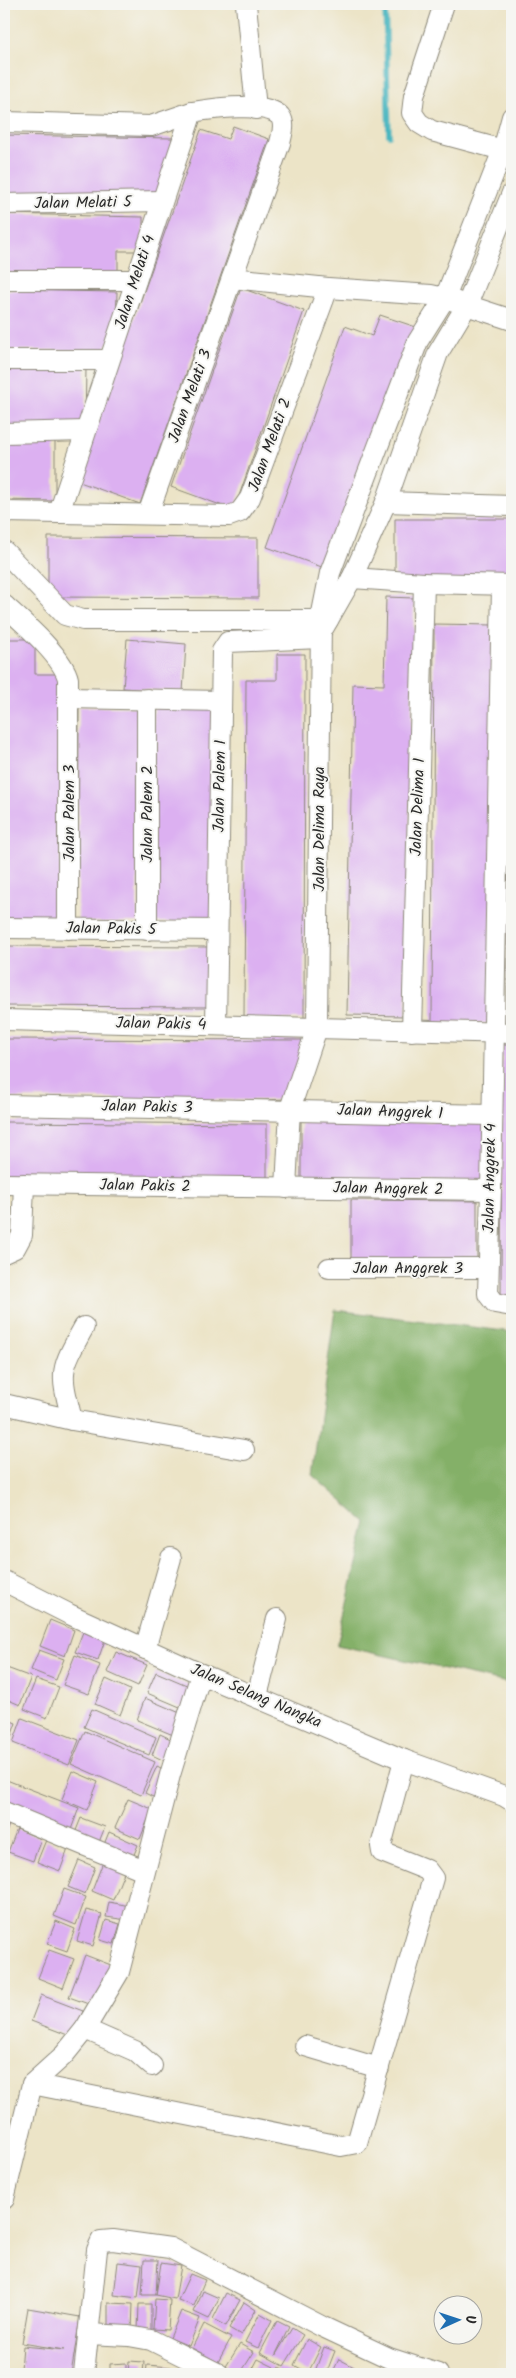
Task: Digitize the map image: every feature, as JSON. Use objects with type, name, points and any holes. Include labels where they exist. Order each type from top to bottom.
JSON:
[{"type":"street","points":[[4,122],[151,126],[192,112],[217,107],[256,109],[246,4]]},
{"type":"street","points":[[444,4],[414,96],[412,113],[419,123],[432,131],[503,150]]},
{"type":"street","name":"Jalan Melati 3","points":[[148,514],[284,126],[280,116],[269,110],[256,109]]},
{"type":"street","name":"Jalan Melati 4","points":[[58,513],[192,112]]},
{"type":"street","name":"Jalan Delima Raya","points":[[286,1188],[290,1109],[318,1028],[323,627],[330,573],[415,350],[433,314],[445,298],[503,150],[512,117]]},
{"type":"street","points":[[4,551],[65,615],[83,620],[323,627],[352,578],[386,502],[438,353],[468,305],[512,193]]},
{"type":"street","name":"Jalan Melati 5","points":[[4,204],[162,201]]},
{"type":"street","points":[[232,278],[445,298],[512,320]]},
{"type":"street","points":[[4,280],[136,280]]},
{"type":"street","name":"Jalan Melati 2","points":[[4,512],[229,516],[240,512],[250,498],[328,288]]},
{"type":"street","points":[[4,360],[109,360]]},
{"type":"street","points":[[4,432],[85,431]]},
{"type":"street","points":[[386,502],[512,506]]},
{"type":"street","points":[[352,578],[424,583],[507,585]]},
{"type":"street","name":"Jalan Delima 1","points":[[412,1031],[424,583]]},
{"type":"street","name":"Jalan Anggrek 4","points":[[507,585],[503,1033],[491,1115],[491,1190],[487,1268],[488,1294],[495,1303],[512,1306]]},
{"type":"street","name":"Jalan Palem 3","points":[[4,604],[42,641],[66,671],[69,698],[68,929]]},
{"type":"street","name":"Jalan Palem 1","points":[[216,1025],[222,650],[228,642],[323,627]]},
{"type":"street","points":[[69,698],[221,701]]},
{"type":"street","name":"Jalan Palem 2","points":[[147,699],[147,930]]},
{"type":"street","name":"Jalan Pakis 5","points":[[4,928],[217,930]]},
{"type":"street","name":"Jalan Pakis 4","points":[[4,1020],[503,1033]]},
{"type":"street","name":"Jalan Pakis 3","points":[[4,1105],[290,1109]]},
{"type":"street","name":"Jalan Anggrek 1","points":[[290,1109],[491,1115]]},
{"type":"street","name":"Jalan Pakis 2","points":[[4,1184],[286,1188]]},
{"type":"street","points":[[4,1253],[15,1248],[22,1235],[24,1184]]},
{"type":"street","name":"Jalan Anggrek 2","points":[[286,1188],[491,1190]]},
{"type":"street","name":"Jalan Anggrek 3","points":[[329,1268],[487,1268]]},
{"type":"street","points":[[72,1420],[62,1371],[84,1328]]},
{"type":"street","points":[[4,1404],[72,1420],[244,1450]]},
{"type":"street","points":[[145,1649],[171,1558]]},
{"type":"street","name":"Jalan Selang Nangka","points":[[4,1581],[69,1614],[202,1674],[404,1760],[504,1796],[512,1801]]},
{"type":"street","points":[[256,1696],[278,1619]]},
{"type":"street","points":[[4,2198],[32,2084],[64,2055],[85,2029],[119,1972],[170,1775],[202,1674]]},
{"type":"street","points":[[32,2084],[340,2146],[351,2146],[357,2143],[433,1878],[427,1870],[382,1852],[381,1846],[404,1760]]},
{"type":"street","points":[[4,1812],[144,1870]]},
{"type":"street","points":[[85,2029],[135,2051],[152,2066]]},
{"type":"street","points":[[305,2046],[379,2068]]},
{"type":"street","points":[[84,2374],[97,2250],[101,2241],[113,2240],[170,2248],[323,2327],[389,2358],[438,2374]]},
{"type":"street","points":[[88,2334],[129,2336],[151,2340],[218,2374]]},
{"type":"green space","points":[[335,1310],[512,1332],[512,1684],[337,1645],[366,1522],[312,1475]]},
{"type":"building","points":[[233,126],[269,139],[140,504],[77,481],[201,130],[228,139]]},
{"type":"building","points":[[4,135],[172,138],[171,173],[156,198],[4,195]]},
{"type":"building","points":[[4,214],[143,217],[143,251],[118,251],[118,276],[4,274]]},
{"type":"building","points":[[241,288],[304,311],[234,510],[171,487]]},
{"type":"building","points":[[4,290],[117,292],[116,326],[104,350],[4,350]]},
{"type":"building","points":[[380,315],[416,327],[330,570],[267,547],[345,326],[372,336]]},
{"type":"building","points":[[4,366],[86,368],[85,428],[4,427]]},
{"type":"building","points":[[4,440],[55,441],[55,501],[4,500]]},
{"type":"building","points":[[395,519],[512,519],[512,581],[395,580]]},
{"type":"building","points":[[48,537],[258,538],[258,598],[48,597]]},
{"type":"building","points":[[386,597],[414,598],[406,1016],[347,1015],[353,684],[384,685]]},
{"type":"building","points":[[434,624],[493,625],[491,1023],[432,1023]]},
{"type":"building","points":[[4,639],[35,639],[35,674],[63,674],[59,928],[4,927]]},
{"type":"building","points":[[127,639],[186,644],[183,692],[123,688]]},
{"type":"building","points":[[277,654],[305,654],[304,1019],[244,1019],[246,680],[277,680]]},
{"type":"building","points":[[508,687],[512,687],[512,1029],[507,1029]]},
{"type":"building","points":[[154,706],[213,706],[212,922],[153,922]]},
{"type":"building","points":[[79,707],[138,707],[137,922],[78,922]]},
{"type":"building","points":[[4,946],[211,947],[211,1007],[4,1006]]},
{"type":"building","points":[[4,1039],[302,1040],[299,1074],[286,1099],[263,1100],[4,1098]]},
{"type":"building","points":[[502,1045],[512,1045],[512,1302],[501,1302]]},
{"type":"building","points":[[301,1121],[487,1122],[486,1182],[301,1181]]},
{"type":"building","points":[[4,1122],[267,1124],[267,1183],[4,1182]]},
{"type":"building","points":[[351,1200],[477,1201],[477,1262],[351,1261]]},
{"type":"building","points":[[50,1620],[74,1630],[65,1656],[40,1646]]},
{"type":"building","points":[[83,1632],[105,1640],[98,1660],[75,1652]]},
{"type":"building","points":[[39,1650],[64,1659],[56,1680],[31,1670]]},
{"type":"building","points":[[116,1652],[147,1665],[138,1686],[107,1672]]},
{"type":"building","points":[[75,1655],[100,1665],[89,1694],[63,1685]]},
{"type":"building","points":[[4,1667],[31,1677],[20,1705],[4,1698]]},
{"type":"building","points":[[156,1672],[196,1689],[187,1710],[147,1693]]},
{"type":"building","points":[[36,1679],[59,1687],[47,1718],[24,1709]]},
{"type":"building","points":[[106,1679],[130,1690],[120,1715],[95,1704]]},
{"type":"building","points":[[145,1698],[187,1716],[178,1737],[137,1720]]},
{"type":"building","points":[[92,1709],[156,1737],[149,1755],[84,1727]]},
{"type":"building","points":[[4,1718],[16,1723],[8,1745],[4,1743]]},
{"type":"building","points":[[22,1718],[79,1740],[69,1765],[13,1743]]},
{"type":"building","points":[[85,1731],[155,1762],[141,1795],[71,1764]]},
{"type":"building","points":[[160,1734],[177,1742],[169,1763],[152,1755]]},
{"type":"building","points":[[157,1766],[169,1772],[157,1799],[145,1793]]},
{"type":"building","points":[[73,1771],[98,1782],[87,1810],[62,1799]]},
{"type":"building","points":[[4,1779],[79,1808],[69,1835],[4,1809]]},
{"type":"building","points":[[128,1799],[152,1809],[140,1839],[115,1828]]},
{"type":"building","points":[[81,1818],[105,1827],[97,1847],[73,1838]]},
{"type":"building","points":[[4,1820],[10,1822],[4,1838]]},
{"type":"building","points":[[17,1829],[41,1839],[33,1861],[8,1852]]},
{"type":"building","points":[[109,1832],[138,1845],[130,1864],[101,1852]]},
{"type":"building","points":[[46,1840],[68,1849],[60,1871],[37,1862]]},
{"type":"building","points":[[79,1860],[95,1867],[85,1894],[68,1887]]},
{"type":"building","points":[[103,1862],[125,1870],[113,1900],[92,1891]]},
{"type":"building","points":[[64,1889],[86,1897],[76,1925],[54,1916]]},
{"type":"building","points":[[109,1902],[130,1906],[127,1920],[106,1917]]},
{"type":"building","points":[[86,1910],[102,1914],[93,1946],[77,1941]]},
{"type":"building","points":[[106,1920],[120,1924],[114,1944],[100,1940]]},
{"type":"building","points":[[56,1921],[75,1929],[67,1951],[47,1944]]},
{"type":"building","points":[[49,1950],[74,1959],[63,1988],[38,1978]]},
{"type":"building","points":[[85,1955],[111,1965],[94,2006],[69,1997]]},
{"type":"building","points":[[41,1995],[83,2011],[73,2037],[31,2021]]},
{"type":"building","points":[[144,2260],[158,2260],[156,2295],[142,2295]]},
{"type":"building","points":[[118,2262],[142,2265],[138,2298],[114,2295]]},
{"type":"building","points":[[161,2263],[181,2266],[175,2299],[156,2295]]},
{"type":"building","points":[[190,2274],[205,2280],[194,2306],[178,2300]]},
{"type":"building","points":[[203,2291],[219,2298],[209,2319],[194,2312]]},
{"type":"building","points":[[226,2293],[240,2300],[226,2326],[213,2319]]},
{"type":"building","points":[[155,2299],[170,2300],[168,2330],[153,2329]]},
{"type":"building","points":[[244,2302],[256,2310],[241,2335],[229,2328]]},
{"type":"building","points":[[108,2303],[133,2304],[132,2331],[108,2331]]},
{"type":"building","points":[[139,2304],[151,2304],[151,2330],[138,2330]]},
{"type":"building","points":[[28,2308],[80,2317],[71,2374],[21,2369],[23,2346],[65,2350],[22,2343]]},
{"type":"building","points":[[181,2311],[200,2318],[189,2346],[170,2338]]},
{"type":"building","points":[[260,2313],[272,2320],[258,2348],[245,2342]]},
{"type":"building","points":[[277,2321],[289,2327],[275,2356],[292,2328],[303,2335],[284,2366],[260,2353]]},
{"type":"building","points":[[204,2324],[231,2338],[218,2362],[192,2348]]},
{"type":"building","points":[[307,2339],[321,2347],[308,2373],[294,2365]]},
{"type":"building","points":[[240,2344],[254,2352],[240,2374],[236,2374],[225,2368]]},
{"type":"building","points":[[324,2347],[335,2351],[326,2374],[314,2374]]},
{"type":"building","points":[[258,2359],[274,2367],[271,2374],[250,2374]]},
{"type":"building","points":[[339,2359],[360,2370],[358,2374],[332,2374]]},
{"type":"building","points":[[129,2361],[144,2362],[143,2374],[128,2374]]},
{"type":"building","points":[[126,2363],[126,2374],[110,2374],[110,2364]]},
{"type":"building","points":[[147,2365],[171,2367],[170,2374],[146,2374]]},
{"type":"building","points":[[279,2367],[291,2373],[291,2374],[276,2374]]},
{"type":"waterway","points":[[385,4],[389,135]]}]
